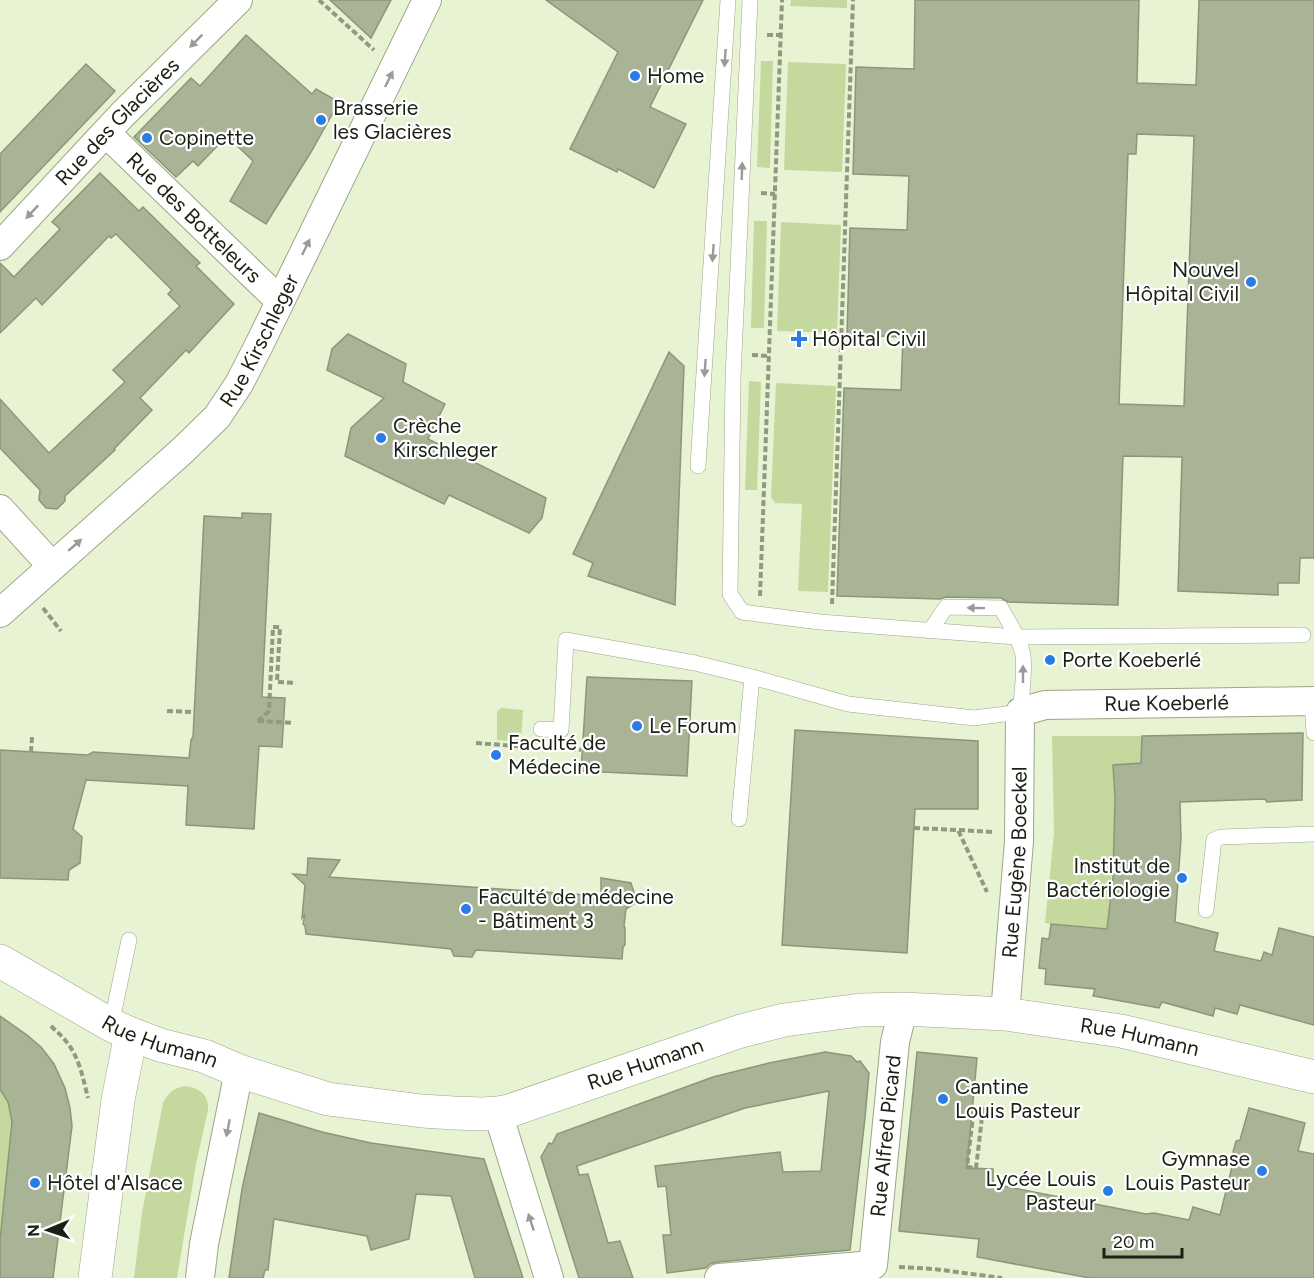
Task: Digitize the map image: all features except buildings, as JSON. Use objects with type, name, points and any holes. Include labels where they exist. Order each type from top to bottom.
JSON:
[{"type":"street","name":"Rue des Glacières","points":[[0,246],[122,115],[238,0]]},
{"type":"street","name":"Rue Kirschleger","points":[[0,613],[217,417],[239,384],[427,0]]},
{"type":"street","name":"Rue des Botteleurs","points":[[106,133],[280,301]]},
{"type":"street","points":[[0,509],[52,566]]},
{"type":"street","name":"Rue Koeberlé","points":[[1020,712],[1045,705],[1313,701]]},
{"type":"street","name":"Rue Eugène Boeckel","points":[[1005,1014],[1019,834],[1020,712]]},
{"type":"street","name":"Rue Humann","points":[[0,961],[121,1029],[160,1045],[204,1056],[239,1071],[328,1099],[422,1111],[498,1113],[528,1105],[741,1031],[784,1020],[818,1015],[903,1008],[1005,1014],[1121,1031],[1314,1077]]},
{"type":"street","name":"Rue Alfred Picard","points":[[873,1265],[896,1042],[903,1008]]},
{"type":"street","points":[[95,1278],[118,1100],[121,1029]]},
{"type":"street","points":[[200,1278],[204,1244],[239,1071]]},
{"type":"street","points":[[498,1113],[549,1278]]},
{"type":"street","points":[[719,1278],[873,1265]]},
{"type":"lane","points":[[698,466],[729,0]]},
{"type":"lane","points":[[750,0],[732,378],[730,594],[742,612],[831,623],[1016,637],[1303,635]]},
{"type":"lane","points":[[714,229],[740,229]]},
{"type":"lane","points":[[541,729],[561,730],[566,640],[695,663],[848,704],[974,718],[1020,712],[1023,654],[1001,608],[946,607],[930,631]]},
{"type":"lane","points":[[739,819],[752,677]]},
{"type":"lane","points":[[1313,701],[1314,733]]},
{"type":"lane","points":[[1206,910],[1214,840],[1221,837],[1314,834]]},
{"type":"lane","points":[[121,1029],[129,940]]},
{"type":"path","points":[[319,0],[394,69]]},
{"type":"path","points":[[760,614],[782,0]]},
{"type":"path","points":[[831,623],[853,0]]},
{"type":"path","points":[[772,35],[781,35]]},
{"type":"path","points":[[766,194],[775,194]]},
{"type":"path","points":[[294,723],[258,722],[269,711],[273,627],[280,627],[277,682],[296,683]]},
{"type":"path","points":[[167,711],[194,712]]},
{"type":"path","points":[[31,752],[32,737]]},
{"type":"path","points":[[914,828],[1019,834]]},
{"type":"path","points":[[958,830],[992,901]]},
{"type":"path","points":[[47,1022],[67,1041],[80,1066],[90,1107]]},
{"type":"path","points":[[974,1108],[983,1109],[976,1168],[967,1167],[974,1108]]},
{"type":"path","points":[[873,1265],[934,1269],[1002,1278]]},
{"type":"green space","points":[[791,0],[847,0],[847,8],[790,6]]},
{"type":"green space","points":[[761,61],[773,61],[770,168],[757,167]]},
{"type":"green space","points":[[788,62],[846,64],[842,172],[784,170]]},
{"type":"green space","points":[[754,221],[767,221],[764,328],[751,328]]},
{"type":"green space","points":[[781,222],[841,225],[837,333],[777,331]]},
{"type":"green space","points":[[749,381],[761,382],[757,490],[745,490]]},
{"type":"green space","points":[[776,383],[836,386],[828,592],[798,591],[802,504],[775,503],[771,497]]},
{"type":"green space","points":[[501,708],[523,710],[521,742],[497,740],[497,712]]},
{"type":"green space","points":[[1052,736],[1142,736],[1141,763],[1113,765],[1113,847],[1107,929],[1045,923],[1054,833]]},
{"type":"green space","points":[[185,1086],[195,1088],[205,1096],[208,1110],[196,1164],[177,1278],[134,1278],[142,1213],[163,1103],[172,1092]]},
{"type":"green space","points":[[0,1089],[8,1102],[12,1122],[0,1240]]},
{"type":"place","name":"Home","points":[[635,76]]},
{"type":"place","name":"Brasserie les Glacières","points":[[321,120]]},
{"type":"place","name":"Copinette","points":[[147,138]]},
{"type":"place","name":"Nouvel Hôpital Civil","points":[[1251,282]]},
{"type":"place","name":"Hôpital Civil","points":[[799,339]]},
{"type":"place","name":"Crèche Kirschleger","points":[[381,438]]},
{"type":"place","name":"Porte Koeberlé","points":[[1050,660]]},
{"type":"place","name":"Le Forum","points":[[637,726]]},
{"type":"place","name":"Faculté de Médecine","points":[[496,755]]},
{"type":"place","name":"Institut de Bactériologie","points":[[1182,878]]},
{"type":"place","name":"Faculté de médecine - Bâtiment 3","points":[[466,909]]},
{"type":"place","name":"Cantine Louis Pasteur","points":[[943,1099]]},
{"type":"place","name":"Gymnase Louis Pasteur","points":[[1262,1171]]},
{"type":"place","name":"Hôtel d'Alsace","points":[[35,1183]]},
{"type":"place","name":"Lycée Louis Pasteur","points":[[1108,1191]]}]
